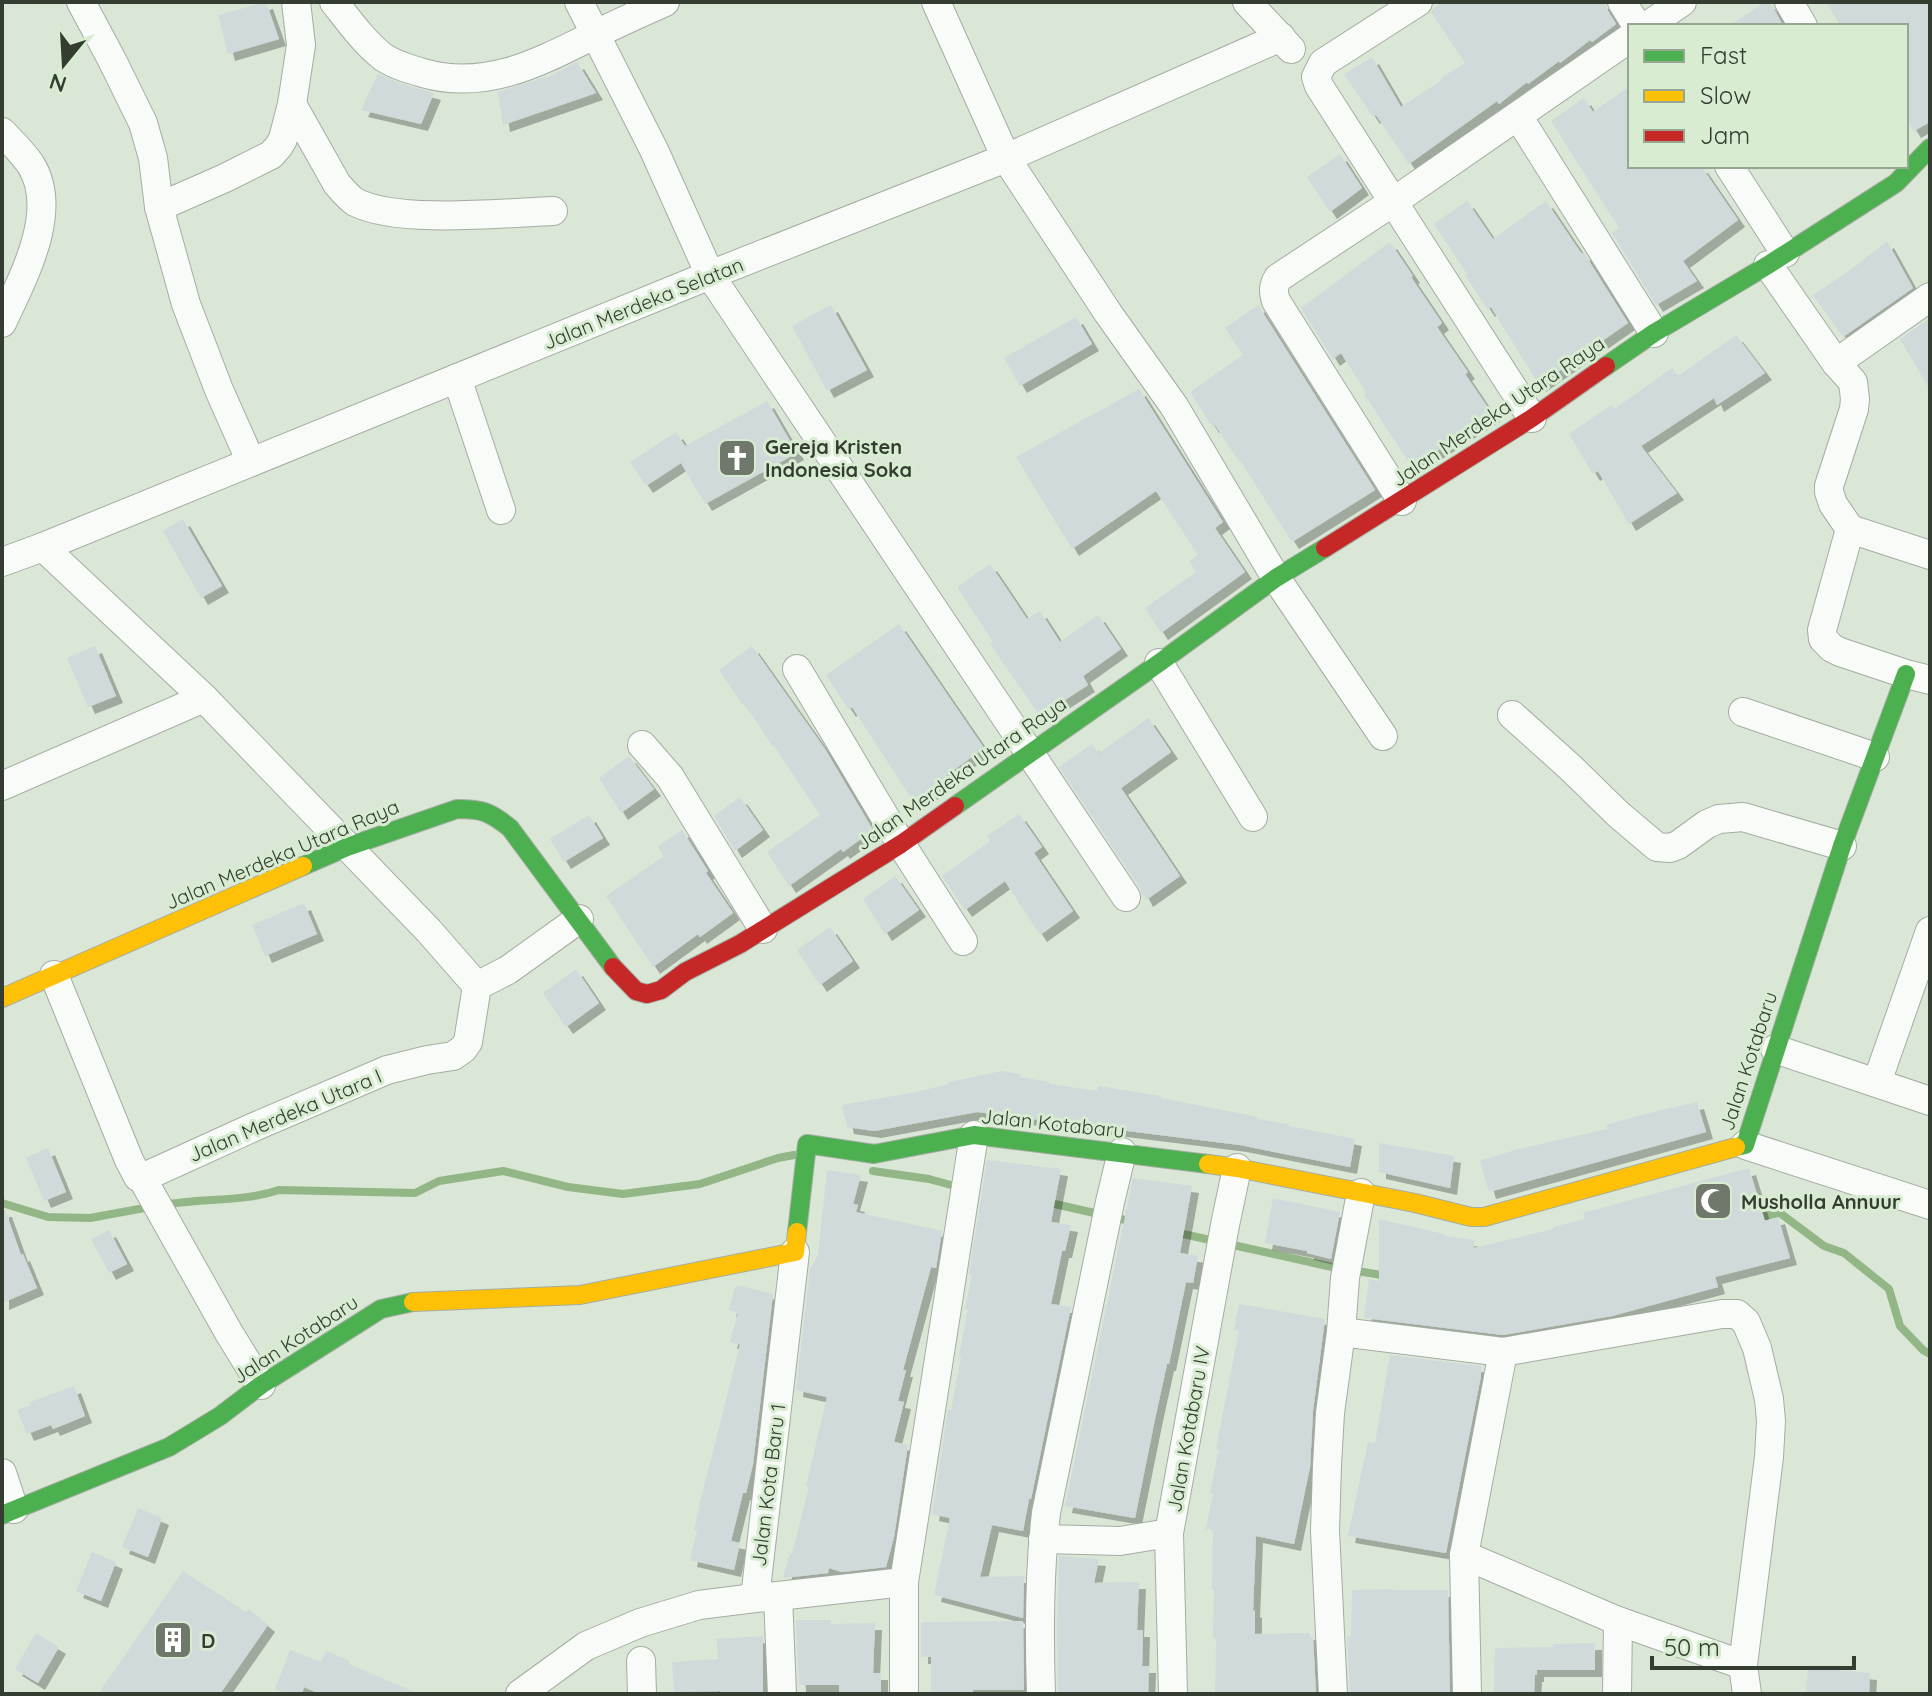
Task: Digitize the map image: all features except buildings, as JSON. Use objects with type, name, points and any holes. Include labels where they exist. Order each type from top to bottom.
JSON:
[{"type":"street","points":[[81,2],[143,123],[153,158],[159,207],[186,304],[251,462]]},
{"type":"street","points":[[159,207],[271,155],[283,139],[301,45],[296,2]]},
{"type":"street","points":[[334,2],[352,26],[385,58],[417,72],[473,80],[540,62],[665,2]]},
{"type":"street","points":[[579,2],[654,150],[710,275],[1126,897]]},
{"type":"street","points":[[936,2],[1006,158],[1108,313],[1174,406],[1276,578],[1383,736]]},
{"type":"street","points":[[1247,2],[1297,56],[1319,86],[1532,418]]},
{"type":"street","points":[[1297,56],[1323,63],[1418,2]]},
{"type":"street","points":[[1622,2],[1636,24]]},
{"type":"street","points":[[1650,24],[1682,2]]},
{"type":"street","points":[[1789,2],[1802,24]]},
{"type":"street","points":[[1402,501],[1276,301],[1274,286],[1278,278],[1628,39]]},
{"type":"street","name":"Jalan Merdeka Selatan","points":[[6,553],[43,547],[1006,158],[1297,56]]},
{"type":"street","points":[[292,104],[337,184],[357,203],[407,214],[553,211]]},
{"type":"street","points":[[1518,116],[1654,333]]},
{"type":"street","points":[[2,132],[30,164],[41,196],[41,218],[36,241],[2,323]]},
{"type":"street","name":"Jalan Merdeka Utara Raya","points":[[1908,163],[1930,148]]},
{"type":"street","points":[[1730,168],[1836,363],[1853,382],[1854,409],[1829,486],[1833,504],[1850,529],[1930,555]]},
{"type":"street","name":"Jalan Merdeka Utara Raya","points":[[2,998],[347,847],[457,809],[491,813],[510,828],[609,963],[636,991],[647,994],[661,990],[685,972],[740,944],[901,844],[1276,578],[1532,418],[1654,333],[1777,259],[1891,174]]},
{"type":"street","points":[[1836,363],[1930,297]]},
{"type":"street","points":[[457,378],[501,510]]},
{"type":"street","points":[[1850,529],[1822,630],[1823,639],[1832,648],[1918,677]]},
{"type":"street","points":[[43,547],[204,698],[429,931],[477,986],[508,970],[579,919]]},
{"type":"street","points":[[1159,663],[1253,817]]},
{"type":"street","points":[[797,669],[963,941]]},
{"type":"street","name":"Jalan Kotabaru","points":[[8,1512],[169,1447],[381,1309],[408,1302],[580,1295],[795,1252],[807,1144],[874,1154],[974,1135],[1237,1168],[1471,1217],[1484,1217],[1745,1145],[1842,846],[1875,757],[1918,677]]},
{"type":"street","points":[[2,786],[204,698]]},
{"type":"street","points":[[1743,712],[1875,757]]},
{"type":"street","points":[[1512,715],[1657,847],[1678,845],[1707,824],[1728,817],[1743,817],[1842,846]]},
{"type":"street","points":[[642,745],[670,777],[763,929]]},
{"type":"street","points":[[1877,1082],[1930,931]]},
{"type":"street","points":[[54,975],[129,1160],[261,1385]]},
{"type":"street","name":"Jalan Merdeka Utara I","points":[[147,1187],[254,1127],[387,1070],[453,1056],[468,1042],[477,986]]},
{"type":"street","points":[[1775,1049],[1930,1101]]},
{"type":"street","points":[[904,1694],[904,1582],[974,1135]]},
{"type":"street","points":[[1745,1145],[1930,1205]]},
{"type":"street","points":[[1041,1694],[1043,1539],[1049,1498],[1122,1152]]},
{"type":"street","name":"Jalan Kotabaru IV","points":[[1173,1694],[1169,1533],[1237,1168]]},
{"type":"street","points":[[1333,1694],[1325,1531],[1330,1413],[1347,1267],[1361,1193]]},
{"type":"street","name":"Jalan Kota Baru 1","points":[[782,1694],[767,1597],[795,1252]]},
{"type":"street","points":[[1341,1332],[1503,1352],[1722,1314],[1737,1314],[1746,1322],[1760,1361],[1771,1421],[1743,1665],[1747,1694]]},
{"type":"street","points":[[1467,1694],[1464,1555],[1503,1352]]},
{"type":"street","points":[[2,1473],[8,1512]]},
{"type":"street","points":[[1043,1539],[1120,1541],[1169,1533]]},
{"type":"street","points":[[1464,1555],[1618,1621],[1743,1665]]},
{"type":"street","points":[[520,1694],[586,1646],[640,1623],[699,1605],[904,1582]]},
{"type":"street","points":[[1617,1694],[1618,1621]]},
{"type":"street","points":[[641,1661],[642,1694]]},
{"type":"waterway","points":[[164,1205],[279,1190],[415,1193],[439,1181],[503,1171],[568,1187],[623,1194],[700,1184],[794,1155]]},
{"type":"waterway","points":[[873,1171],[929,1179],[962,1188]]},
{"type":"waterway","points":[[1046,1202],[1134,1222]]},
{"type":"waterway","points":[[2,1203],[48,1217],[90,1218],[150,1207]]},
{"type":"waterway","points":[[1755,1218],[1780,1213],[1824,1246],[1844,1253],[1889,1289],[1900,1326],[1930,1354]]},
{"type":"waterway","points":[[1174,1232],[1332,1267],[1388,1276]]},
{"type":"traffic: fast","points":[[1606,366],[1896,183],[1930,148]]},
{"type":"traffic: fast","points":[[955,806],[1276,578],[1325,548]]},
{"type":"traffic: fast","points":[[1736,1147],[1745,1145],[1842,846],[1906,674]]},
{"type":"traffic: fast","points":[[303,866],[347,847],[457,809],[486,812],[510,828],[613,967]]},
{"type":"traffic: fast","points":[[797,1232],[807,1144],[874,1154],[974,1135],[1208,1164]]},
{"type":"traffic: fast","points":[[2,1515],[169,1447],[381,1309],[413,1302]]},
{"type":"traffic: slow","points":[[2,998],[303,866]]},
{"type":"traffic: slow","points":[[1208,1164],[1415,1203],[1471,1217],[1484,1217],[1736,1147]]},
{"type":"traffic: slow","points":[[413,1302],[580,1295],[795,1252],[797,1232]]},
{"type":"traffic: jam","points":[[1325,548],[1532,418],[1606,366]]},
{"type":"traffic: jam","points":[[613,967],[636,991],[647,994],[661,990],[685,972],[740,944],[901,844],[955,806]]},
{"type":"place","name":"Gereja Kristen Indonesia Soka","points":[[737,458]]},
{"type":"place","name":"Musholla Annuur","points":[[1713,1201]]},
{"type":"place","name":"D","points":[[173,1640]]}]
